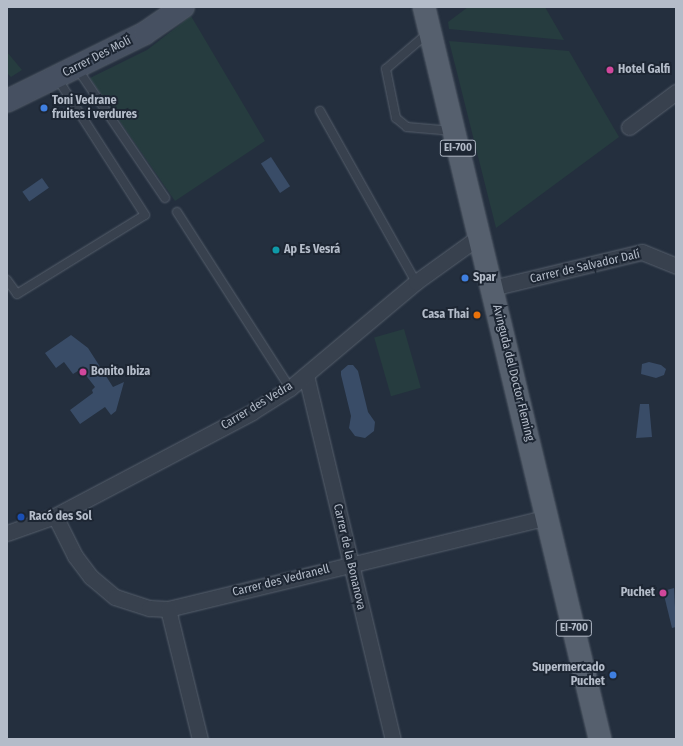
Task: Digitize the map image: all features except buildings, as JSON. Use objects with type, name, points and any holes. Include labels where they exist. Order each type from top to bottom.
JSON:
[{"type":"main road","name":"Avinguda del Doctor Fleming","points":[[424,7],[548,517],[600,739]]},
{"type":"street","name":"Carrer Des Molí","points":[[7,101],[145,33],[183,7]]},
{"type":"street","points":[[628,127],[676,92]]},
{"type":"street","name":"Carrer des Vedra","points":[[7,533],[55,516],[252,412],[290,388],[416,282],[480,236]]},
{"type":"street","name":"Carrer de Salvador Dalí","points":[[492,288],[642,252],[676,266]]},
{"type":"street","name":"Carrer de la Bonanova","points":[[306,375],[393,739]]},
{"type":"street","name":"Carrer des Vedranell","points":[[55,516],[75,556],[91,577],[115,597],[149,608],[168,609],[548,517]]},
{"type":"street","points":[[168,609],[200,739]]},
{"type":"lane","points":[[430,31],[386,69],[396,118],[407,127],[454,131]]},
{"type":"lane","points":[[76,67],[165,198]]},
{"type":"lane","points":[[7,280],[17,294],[145,215],[57,77]]},
{"type":"lane","points":[[320,111],[416,282]]},
{"type":"lane","points":[[177,212],[290,388]]},
{"type":"green space","points":[[468,7],[545,7],[564,40],[449,29],[448,22]]},
{"type":"green space","points":[[191,16],[265,141],[175,201],[90,78],[147,50]]},
{"type":"green space","points":[[449,41],[569,51],[619,137],[496,228]]},
{"type":"green space","points":[[7,52],[22,70],[11,77],[7,73]]},
{"type":"green space","points":[[404,329],[421,388],[391,396],[374,338]]},
{"type":"water","points":[[271,157],[290,186],[280,193],[261,164]]},
{"type":"water","points":[[42,178],[49,188],[29,202],[22,192]]},
{"type":"water","points":[[71,335],[88,348],[113,387],[124,382],[116,411],[111,415],[105,407],[80,424],[70,410],[93,393],[92,390],[95,387],[81,369],[73,374],[64,362],[56,368],[45,353]]},
{"type":"water","points":[[649,362],[661,365],[666,369],[664,375],[656,378],[641,374],[642,364]]},
{"type":"water","points":[[348,365],[353,365],[358,371],[368,412],[375,422],[374,431],[365,438],[355,436],[349,428],[351,416],[341,375],[341,371]]},
{"type":"water","points":[[640,404],[649,404],[652,437],[636,438]]},
{"type":"water","points":[[674,588],[676,627],[672,628],[663,591]]},
{"type":"place","name":"Hotel Galfi","points":[[610,70]]},
{"type":"place","name":"Toni Vedrane fruites i verdures","points":[[44,108]]},
{"type":"place","name":"Ap Es Vesrá","points":[[276,250]]},
{"type":"place","name":"Spar","points":[[465,278]]},
{"type":"place","name":"Casa Thai","points":[[477,315]]},
{"type":"place","name":"Bonito Ibiza","points":[[83,372]]},
{"type":"place","name":"Racó des Sol","points":[[21,517]]},
{"type":"place","name":"Puchet","points":[[663,593]]},
{"type":"place","name":"Supermercado Puchet","points":[[613,675]]}]
